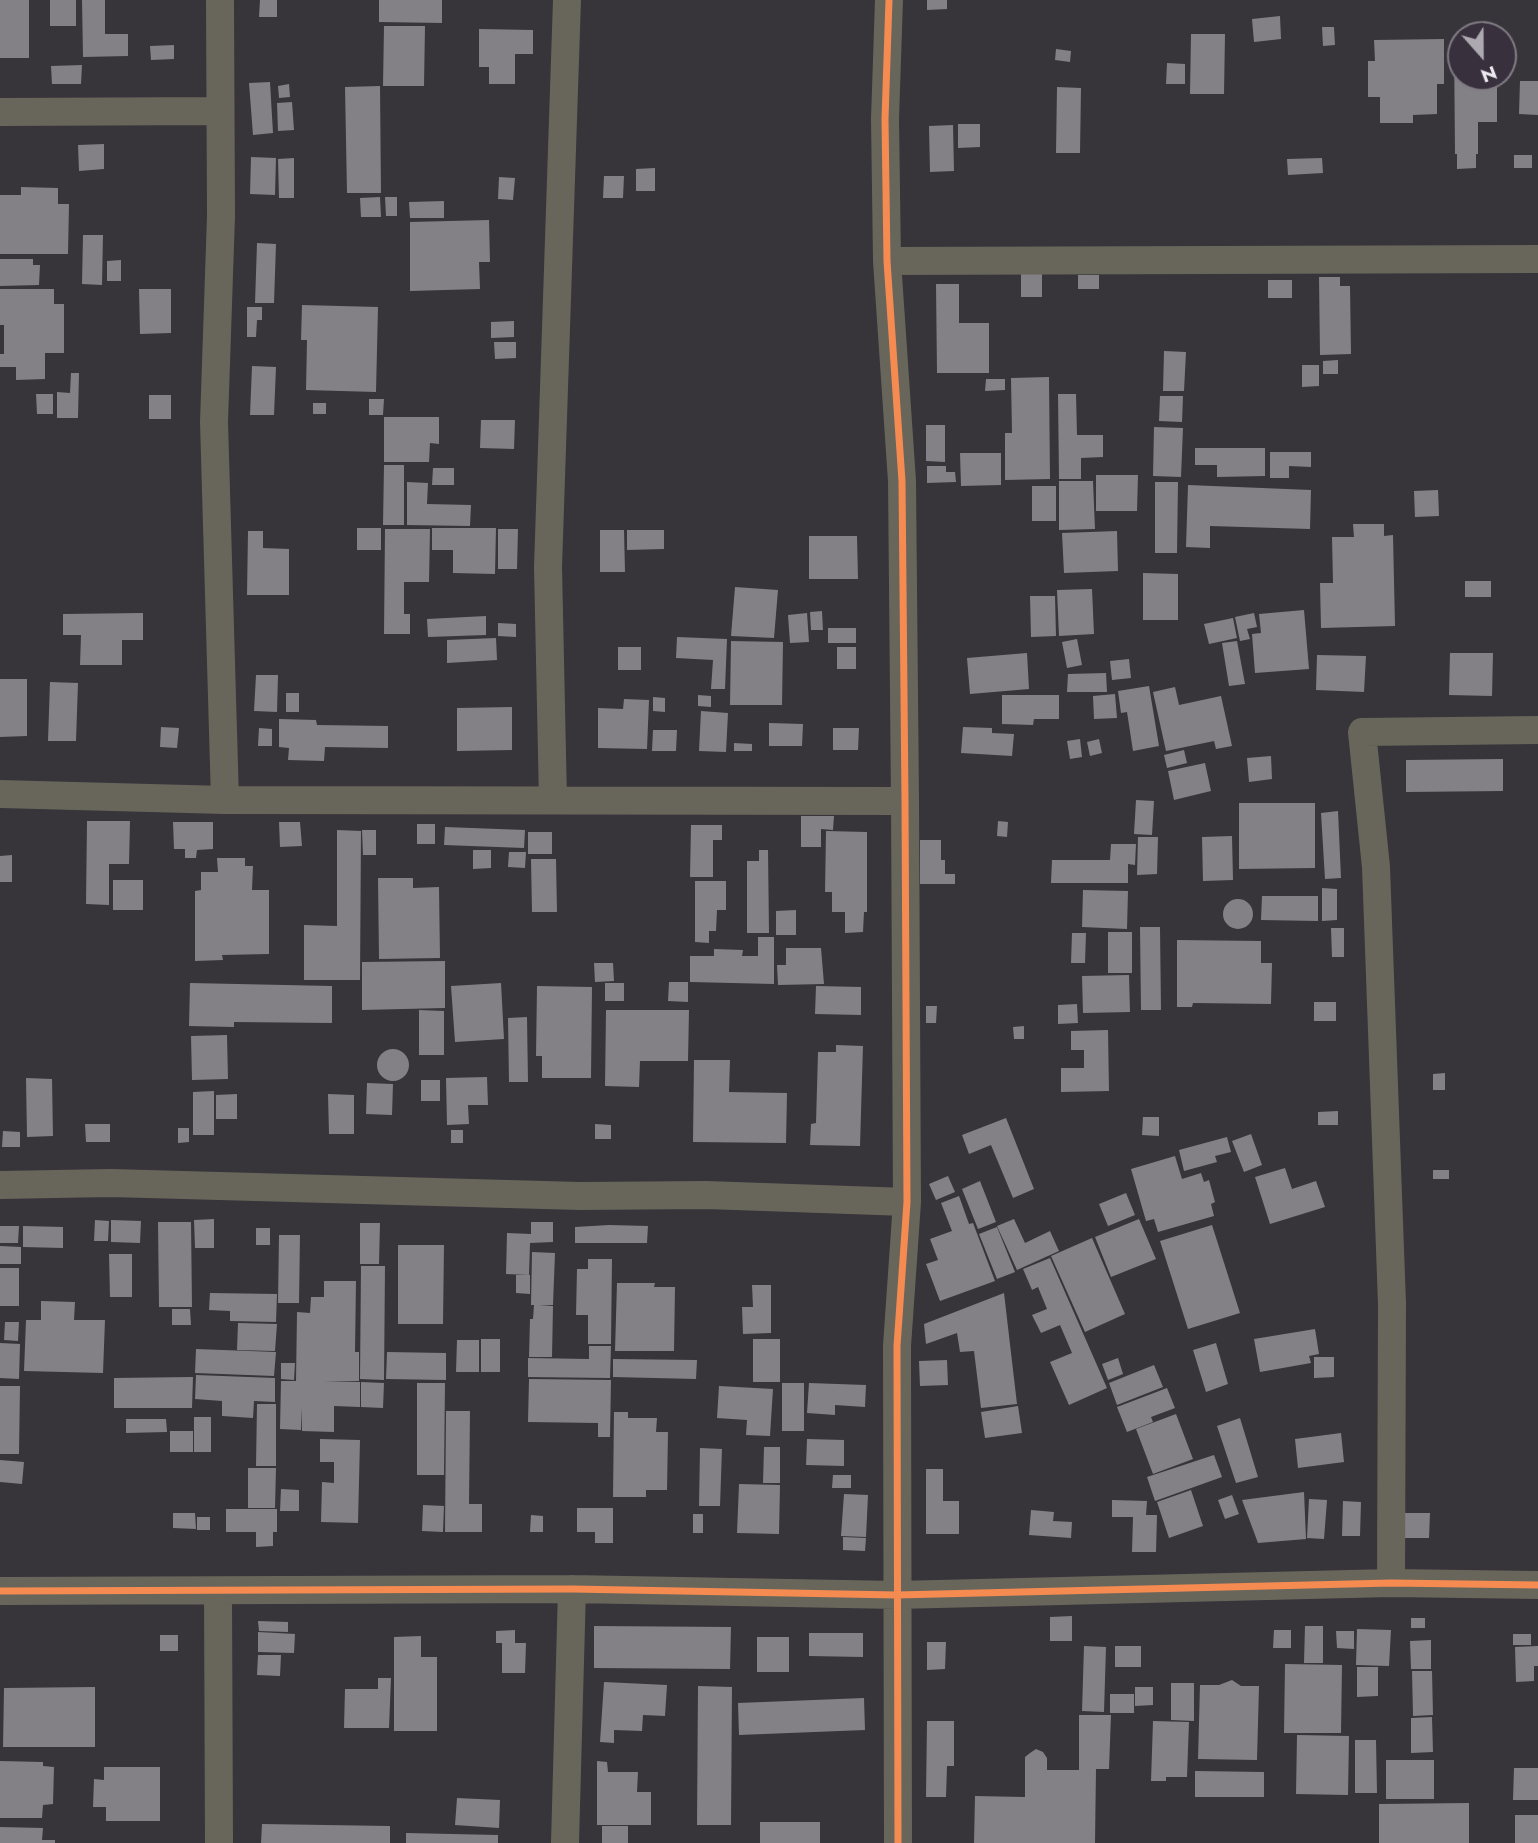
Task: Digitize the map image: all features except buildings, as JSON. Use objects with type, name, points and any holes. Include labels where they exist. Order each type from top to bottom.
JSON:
[{"type":"street","points":[[220,0],[221,216],[214,422],[225,800]]},
{"type":"street","points":[[553,800],[548,567],[567,0]]},
{"type":"street","points":[[889,0],[885,119],[887,261],[902,481],[907,1202],[897,1346],[898,1843]]},
{"type":"street","points":[[0,112],[220,111]]},
{"type":"street","points":[[887,261],[1538,259]]},
{"type":"street","points":[[1391,1583],[1392,1304],[1376,867],[1362,732],[1538,730]]},
{"type":"street","points":[[0,794],[225,800],[905,801]]},
{"type":"street","points":[[0,1185],[110,1183],[580,1196],[706,1195],[907,1202]]},
{"type":"street","points":[[0,1591],[572,1589],[897,1594],[1391,1583],[1538,1585]]},
{"type":"street","points":[[565,1843],[572,1589]]},
{"type":"street","points":[[218,1592],[219,1843]]},
{"type":"cycle path","points":[[889,0],[885,119],[887,261],[902,481],[907,1202],[897,1346],[898,1843]]},
{"type":"cycle path","points":[[0,1591],[572,1589],[897,1595],[1391,1583],[1538,1585]]}]
